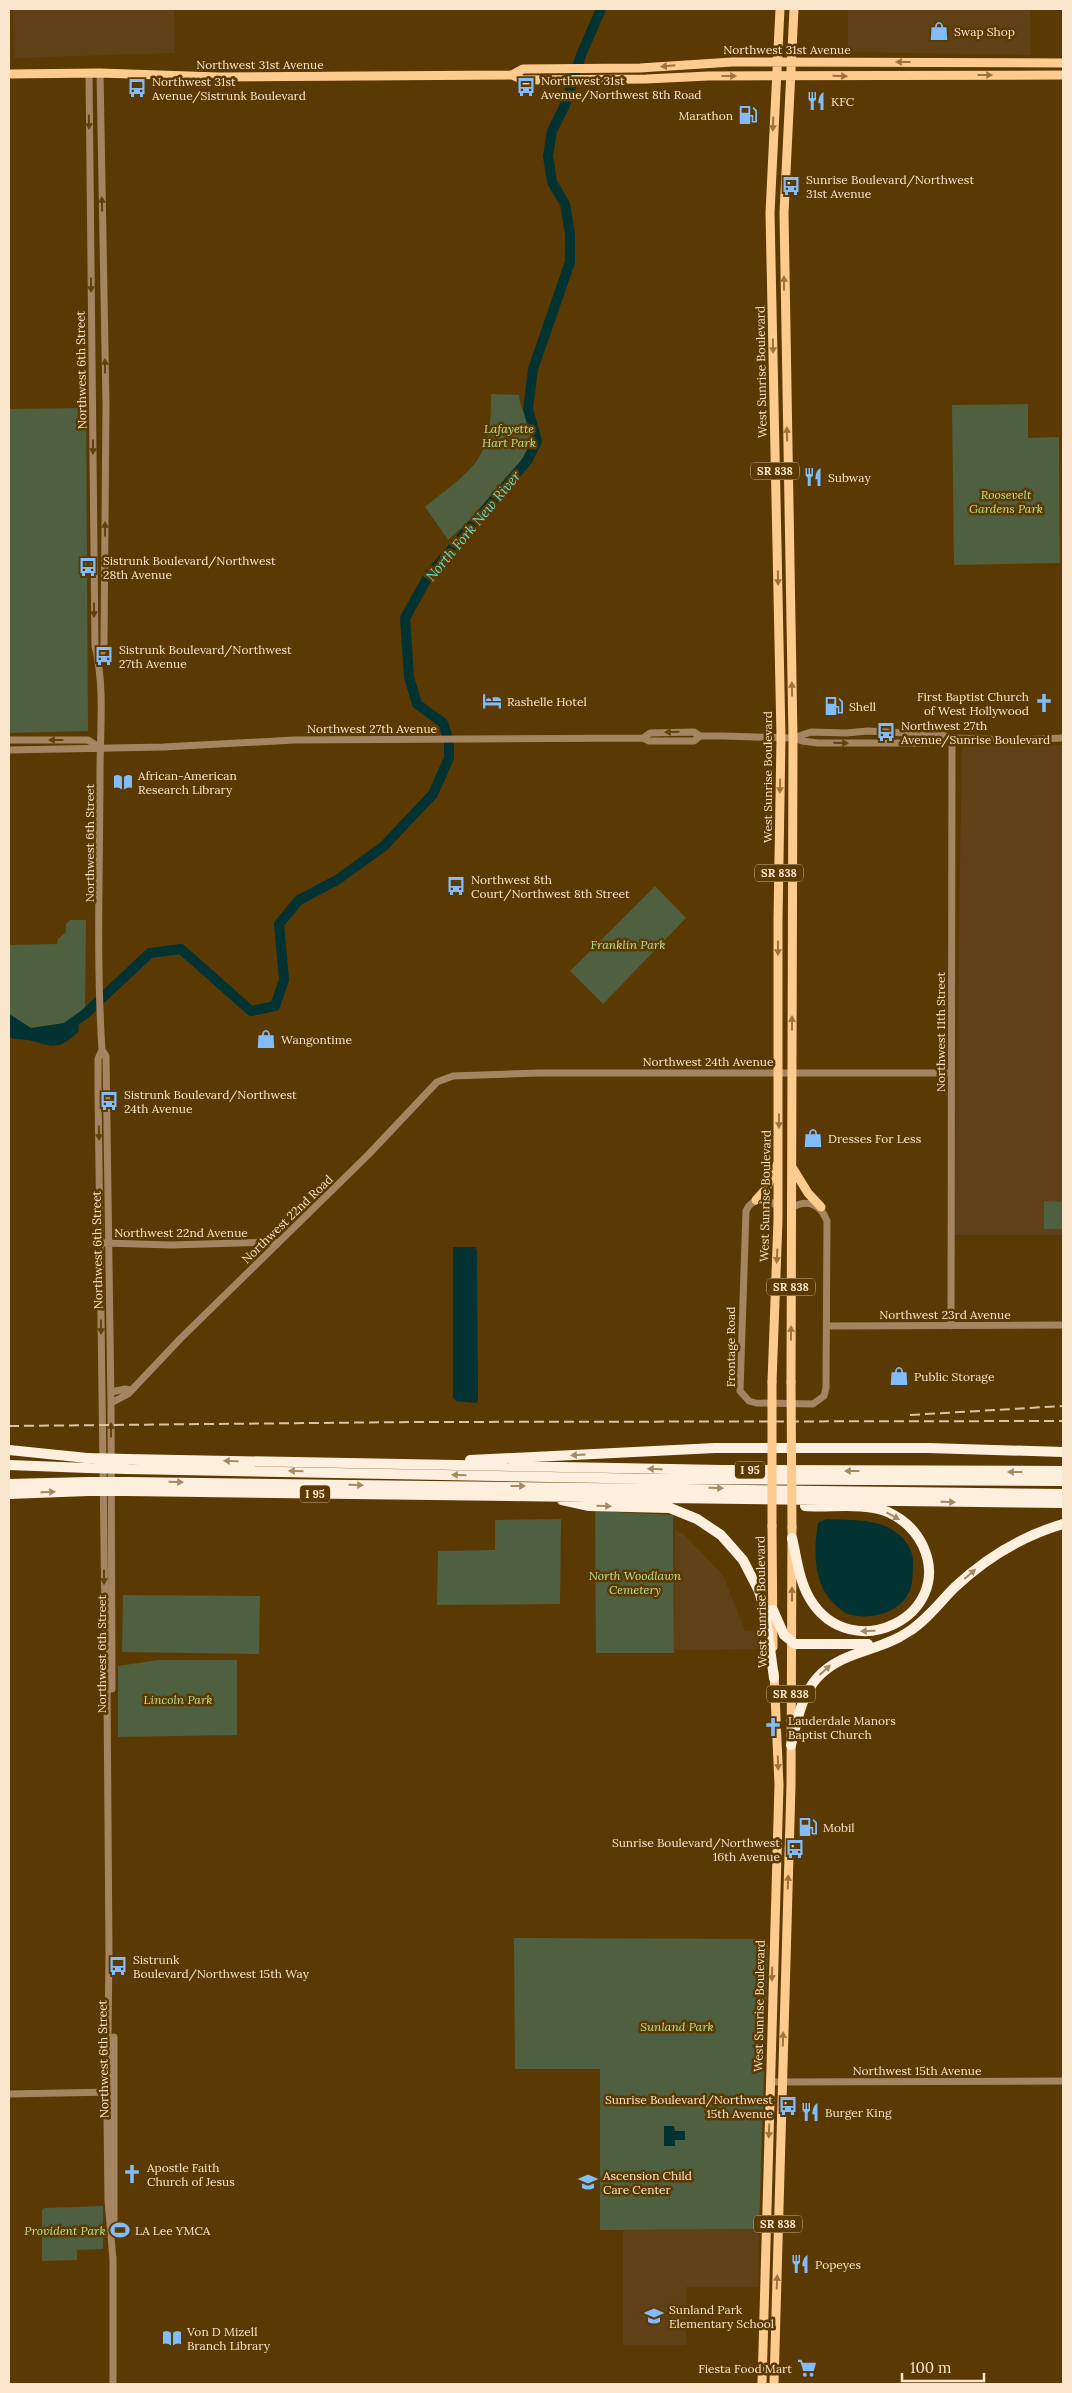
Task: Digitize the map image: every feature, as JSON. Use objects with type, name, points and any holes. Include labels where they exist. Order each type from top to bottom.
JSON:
[{"type":"highway","points":[[437,1464],[487,1458],[697,1449],[867,1448],[1063,1452]]},
{"type":"highway","points":[[9,1450],[87,1463]]},
{"type":"highway","name":"I 95","points":[[9,1457],[127,1464],[437,1464],[723,1470],[1063,1471]]},
{"type":"highway","points":[[9,1467],[87,1463]]},
{"type":"highway","points":[[127,1464],[659,1479],[1063,1481]]},
{"type":"highway","points":[[9,1478],[68,1482],[88,1486]]},
{"type":"highway","points":[[9,1484],[68,1482]]},
{"type":"highway","name":"I 95","points":[[9,1494],[88,1486],[127,1486],[538,1496],[1063,1503]]},
{"type":"highway","points":[[127,1486],[1063,1494]]},
{"type":"highway","points":[[538,1496],[588,1506],[670,1508],[692,1516],[716,1530],[739,1554],[759,1591],[765,1611],[774,1678]]},
{"type":"highway","points":[[760,1498],[806,1506],[873,1508],[895,1516],[915,1533],[925,1550],[928,1570],[921,1598],[907,1616],[886,1629],[863,1632],[837,1625],[822,1614],[808,1594],[801,1578],[792,1538]]},
{"type":"highway","points":[[791,1745],[803,1700],[816,1678],[826,1668],[844,1657],[901,1636],[913,1629],[964,1579],[999,1553],[1031,1536],[1063,1524]]},
{"type":"highway","points":[[773,1610],[782,1630],[791,1643],[805,1646],[881,1643]]},
{"type":"main road","name":"West Sunrise Boulevard","points":[[762,2384],[779,1785],[774,1678],[772,1382],[779,1158],[778,920],[781,737],[771,204],[780,9]]},
{"type":"main road","name":"West Sunrise Boulevard","points":[[774,2384],[791,1745],[793,738],[784,332],[784,213],[794,9]]},
{"type":"main road","name":"Northwest 31st Avenue","points":[[512,75],[523,69],[640,68],[712,62],[1063,63]]},
{"type":"main road","points":[[624,80],[632,71],[640,68]]},
{"type":"main road","name":"Northwest 31st Avenue","points":[[9,74],[100,73],[219,77],[512,75],[523,80],[624,80],[776,76],[1063,75]]},
{"type":"main road","points":[[772,297],[778,312],[784,318]]},
{"type":"main road","points":[[773,314],[778,318],[784,332]]},
{"type":"main road","points":[[776,505],[782,516],[783,558],[787,568],[790,570]]},
{"type":"main road","points":[[756,1200],[770,1182],[779,1158]]},
{"type":"main road","points":[[791,1166],[820,1208]]},
{"type":"main road","points":[[762,2351],[768,2354],[775,2366]]},
{"type":"street","name":"Northwest 6th Street","points":[[88,73],[95,646],[100,665]]},
{"type":"street","name":"Northwest 6th Street","points":[[100,73],[106,404],[104,643],[100,665],[100,966],[102,1050],[98,1059],[108,1802],[113,2384]]},
{"type":"street","name":"Northwest 27th Avenue","points":[[793,738],[811,732],[846,734],[868,731],[942,735],[950,738]]},
{"type":"street","name":"Northwest 27th Avenue","points":[[9,750],[164,747],[294,740],[643,738],[654,733],[694,732],[700,736],[781,737],[818,743],[928,743],[950,738],[1014,740],[1063,738]]},
{"type":"street","name":"Northwest 11th Street","points":[[950,738],[951,1326]]},
{"type":"street","name":"Northwest 27th Avenue","points":[[9,740],[88,740],[100,748]]},
{"type":"street","name":"Northwest 6th Street","points":[[102,1050],[106,1056],[111,1392],[111,2092]]},
{"type":"street","name":"Northwest 24th Avenue","points":[[464,1074],[952,1073]]},
{"type":"street","name":"Northwest 22nd Road","points":[[111,1403],[124,1398],[278,1242],[368,1155],[437,1082],[464,1074]]},
{"type":"street","points":[[756,1200],[767,1200],[778,1207]]},
{"type":"street","name":"Frontage Road","points":[[756,1200],[748,1206],[745,1222],[740,1391],[743,1396],[756,1402],[813,1404],[820,1401],[826,1388],[828,1226],[820,1208]]},
{"type":"street","points":[[791,1208],[805,1202],[820,1208]]},
{"type":"street","name":"Northwest 22nd Avenue","points":[[100,1243],[262,1244],[278,1242]]},
{"type":"street","name":"Northwest 22nd Avenue","points":[[262,1244],[270,1250]]},
{"type":"street","name":"Northwest 23rd Avenue","points":[[828,1326],[1063,1325]]},
{"type":"street","points":[[111,1392],[125,1389],[130,1390]]},
{"type":"street","name":"Northwest 15th Avenue","points":[[770,2082],[1063,2081]]},
{"type":"street","points":[[9,2094],[111,2092]]},
{"type":"shaded area","points":[[13,9],[174,9],[175,53],[14,58]]},
{"type":"shaded area","name":"Swap Shop","points":[[802,9],[1030,9],[1031,55],[848,52],[848,10]]},
{"type":"shaded area","points":[[1063,745],[1063,1235],[954,1235],[962,746]]},
{"type":"shaded area","points":[[675,1530],[683,1534],[723,1575],[745,1631],[761,1631],[762,1649],[674,1650]]},
{"type":"shaded area","name":"Sunland Park Elementary School","points":[[759,2229],[758,2287],[686,2287],[686,2345],[623,2345],[623,2230]]},
{"type":"green space","name":"Lafayette Hart Park","points":[[491,394],[519,395],[530,430],[528,447],[521,461],[498,491],[448,540],[425,507],[456,482],[476,461],[488,435]]},
{"type":"green space","name":"Roosevelt Gardens Park","points":[[1028,404],[1028,438],[1059,437],[1060,563],[954,565],[952,405]]},
{"type":"green space","points":[[86,408],[88,731],[9,733],[9,409]]},
{"type":"green space","name":"Franklin Park","points":[[655,886],[686,918],[603,1004],[570,971]]},
{"type":"green space","points":[[70,920],[86,920],[85,1010],[65,1023],[31,1028],[9,1014],[9,945],[57,944],[58,939],[66,932],[66,924]]},
{"type":"green space","points":[[1044,1201],[1063,1202],[1063,1229],[1044,1229]]},
{"type":"green space","name":"North Woodlawn Cemetery","points":[[595,1511],[673,1515],[674,1653],[596,1653]]},
{"type":"green space","points":[[561,1519],[560,1604],[437,1605],[438,1551],[495,1550],[495,1520]]},
{"type":"green space","points":[[123,1595],[260,1596],[259,1654],[122,1652]]},
{"type":"green space","name":"Lincoln Park","points":[[158,1660],[237,1660],[237,1735],[118,1737],[118,1666]]},
{"type":"green space","name":"Sunland Park","points":[[514,1938],[765,1939],[768,1944],[759,2229],[600,2230],[600,2069],[515,2069]]},
{"type":"green space","name":"Provident Park","points":[[103,2206],[103,2249],[77,2250],[77,2260],[42,2261],[42,2210],[44,2208]]},
{"type":"water","points":[[9,1014],[31,1028],[65,1023],[73,1018],[79,1024],[78,1032],[65,1043],[54,1046],[14,1039],[9,1037]]},
{"type":"water","points":[[453,1247],[475,1247],[477,1250],[478,1400],[476,1403],[456,1401],[453,1398]]},
{"type":"water","points":[[826,1519],[873,1522],[891,1529],[902,1537],[910,1548],[913,1560],[910,1590],[900,1604],[892,1610],[875,1616],[857,1616],[846,1613],[830,1599],[823,1589],[816,1561],[818,1523]]},
{"type":"water","points":[[664,2126],[674,2126],[675,2131],[685,2131],[685,2140],[675,2140],[675,2146],[664,2146]]},
{"type":"waterway","name":"North Fork New River","points":[[64,1029],[85,1014],[150,953],[181,949],[251,1011],[275,1006],[284,980],[279,924],[299,900],[337,880],[384,846],[433,794],[449,758],[449,741],[443,723],[417,704],[409,677],[405,618],[429,575],[527,461],[537,441],[528,409],[533,369],[570,262],[570,234],[565,204],[552,182],[548,156],[552,131],[565,105],[581,55],[601,9]]},
{"type":"railway","points":[[910,1415],[1063,1406]]},
{"type":"railway","points":[[9,1426],[414,1422],[1063,1421]]},
{"type":"place","name":"Swap Shop","points":[[939,31]]},
{"type":"place","name":"Northwest 31st Avenue/Northwest 8th Road","points":[[526,87]]},
{"type":"place","name":"Northwest 31st Avenue/Sistrunk Boulevard","points":[[137,88]]},
{"type":"place","name":"KFC","points":[[816,101]]},
{"type":"place","name":"Marathon","points":[[748,115]]},
{"type":"place","name":"Sunrise Boulevard/Northwest 31st Avenue","points":[[791,186]]},
{"type":"place","name":"Subway","points":[[813,477]]},
{"type":"place","name":"Sistrunk Boulevard/Northwest 28th Avenue","points":[[88,567]]},
{"type":"place","name":"Sistrunk Boulevard/Northwest 27th Avenue","points":[[104,656]]},
{"type":"place","name":"Rashelle Hotel","points":[[492,701]]},
{"type":"place","name":"First Baptist Church of West Hollywood","points":[[1044,703]]},
{"type":"place","name":"Shell","points":[[834,706]]},
{"type":"place","name":"Northwest 27th Avenue/Sunrise Boulevard","points":[[886,732]]},
{"type":"place","name":"African-American Research Library","points":[[123,782]]},
{"type":"place","name":"Northwest 8th Court/Northwest 8th Street","points":[[456,886]]},
{"type":"place","name":"Wangontime","points":[[266,1039]]},
{"type":"place","name":"Sistrunk Boulevard/Northwest 24th Avenue","points":[[109,1101]]},
{"type":"place","name":"Dresses For Less","points":[[813,1138]]},
{"type":"place","name":"Public Storage","points":[[899,1376]]},
{"type":"place","name":"Lauderdale Manors Baptist Church","points":[[773,1727]]},
{"type":"place","name":"Mobil","points":[[808,1827]]},
{"type":"place","name":"Sunrise Boulevard/Northwest 16th Avenue","points":[[795,1849]]},
{"type":"place","name":"Sistrunk Boulevard/Northwest 15th Way","points":[[118,1966]]},
{"type":"place","name":"Sunrise Boulevard/Northwest 15th Avenue","points":[[788,2106]]},
{"type":"place","name":"Burger King","points":[[810,2112]]},
{"type":"place","name":"Apostle Faith Church of Jesus","points":[[132,2174]]},
{"type":"place","name":"Ascension Child Care Center","points":[[588,2182]]},
{"type":"place","name":"LA Lee YMCA","points":[[120,2230]]},
{"type":"place","name":"Popeyes","points":[[800,2264]]},
{"type":"place","name":"Sunland Park Elementary School","points":[[654,2316]]},
{"type":"place","name":"Von D Mizell Branch Library","points":[[172,2338]]},
{"type":"place","name":"Fiesta Food Mart","points":[[807,2368]]}]
